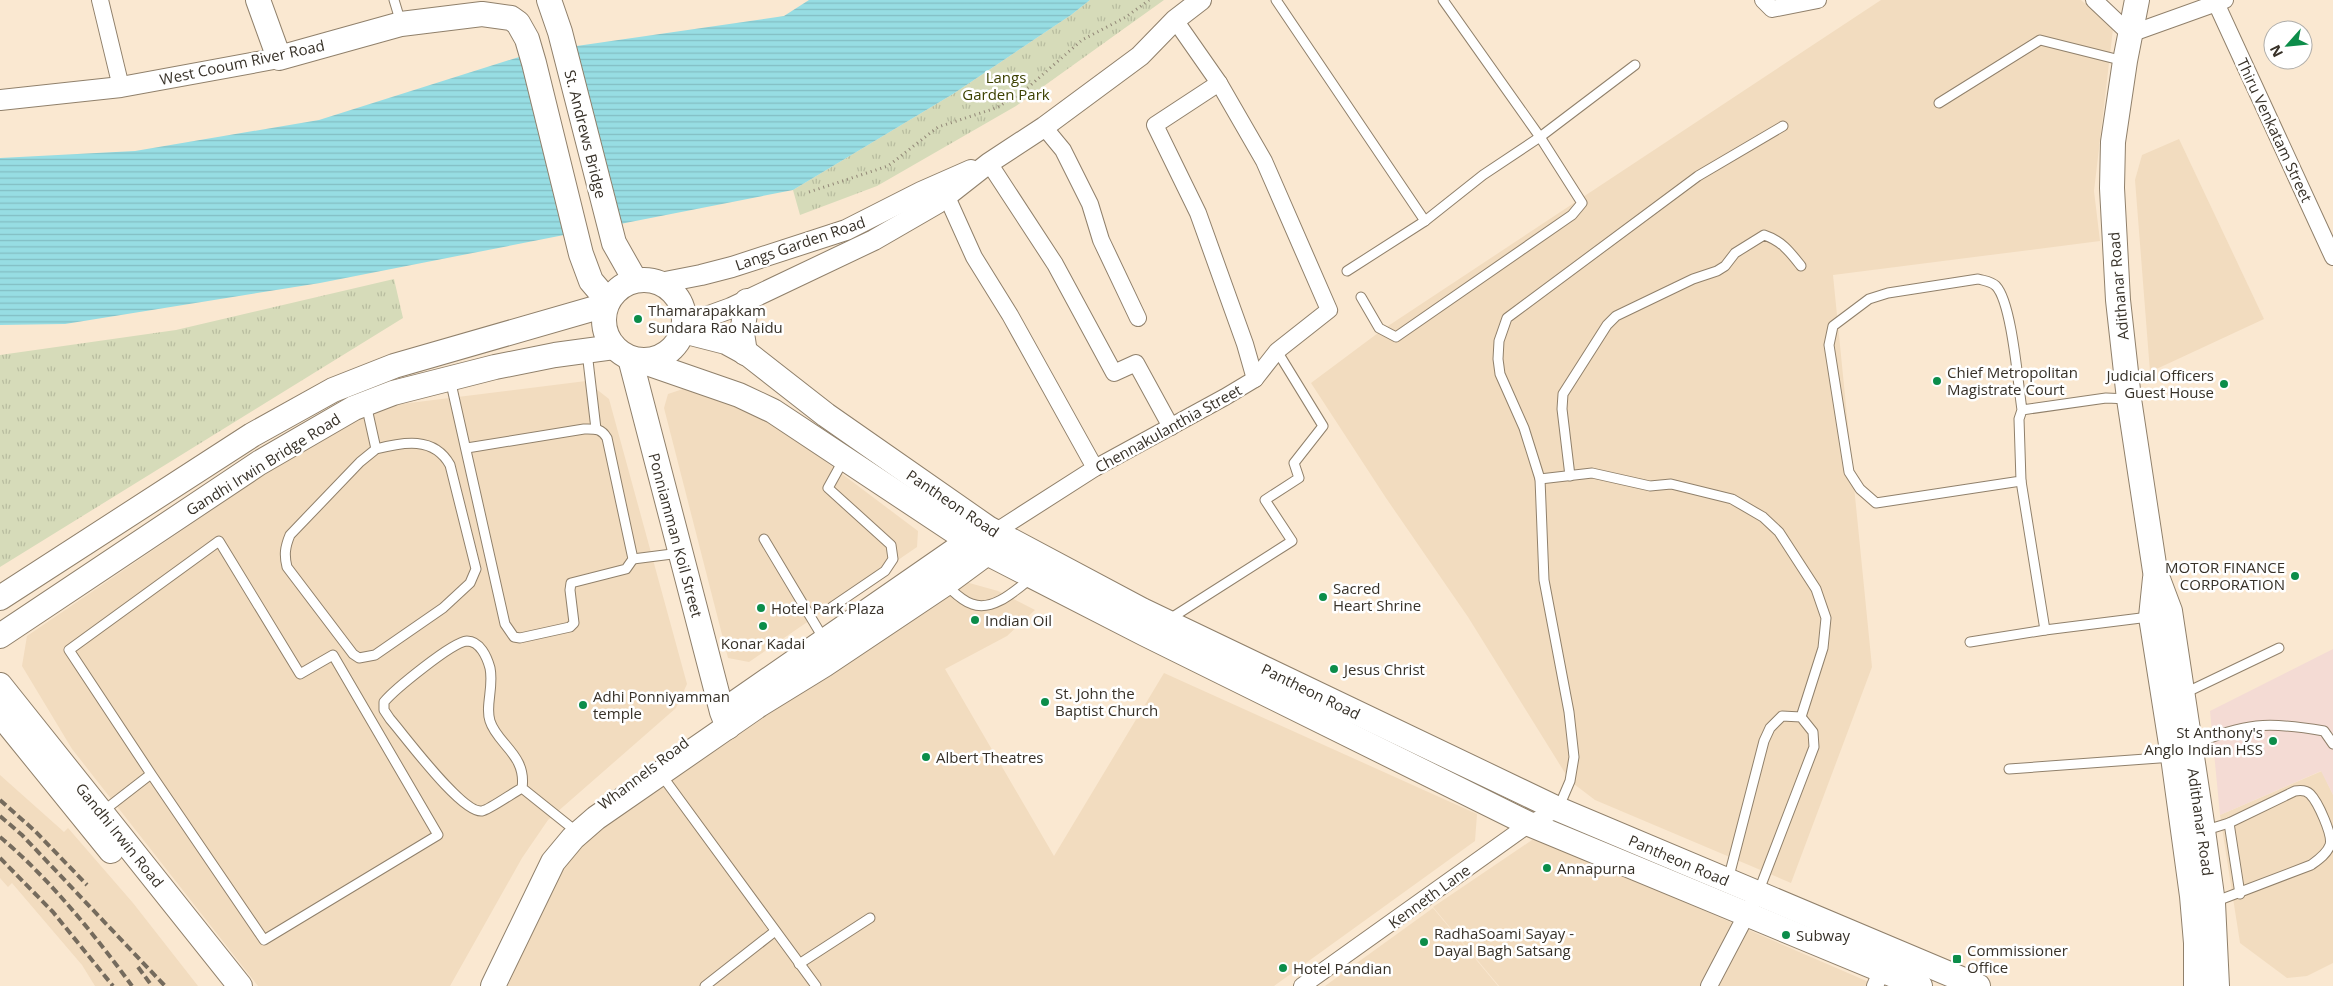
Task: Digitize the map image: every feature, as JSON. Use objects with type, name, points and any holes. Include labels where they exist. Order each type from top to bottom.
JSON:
[{"type":"main road","points":[[258,0],[279,58]]},
{"type":"main road","name":"St. Andrews Bridge","points":[[549,0],[560,32],[612,236],[620,256],[635,280]]},
{"type":"main road","name":"Adithanar Road","points":[[2137,0],[2125,61],[2113,142],[2112,188],[2118,300],[2129,399],[2155,571],[2170,611],[2182,694],[2181,751],[2196,933],[2196,986]]},
{"type":"main road","name":"West Cooum River Road","points":[[279,58],[401,24],[482,14],[512,18],[518,23],[527,39],[581,254],[591,281]]},
{"type":"main road","points":[[635,280],[648,280],[660,283],[671,290],[679,300],[683,312],[683,328],[679,340],[666,354],[648,360],[627,355],[607,338],[604,328],[607,303],[619,288],[635,280]]},
{"type":"main road","points":[[591,281],[607,303]]},
{"type":"main road","points":[[576,315],[588,299],[591,281]]},
{"type":"main road","points":[[745,352],[742,333],[747,301]]},
{"type":"main road","name":"Gandhi Irwin Bridge Road","points":[[0,598],[244,440],[333,390],[394,366],[576,315],[607,303]]},
{"type":"main road","name":"Pantheon Road","points":[[683,328],[726,342],[745,352],[989,538],[1033,576],[1528,824],[1746,915],[1878,978],[1920,986]]},
{"type":"main road","name":"Gandhi Irwin Bridge Road","points":[[0,636],[287,445],[366,403],[393,393],[523,361],[586,350],[627,355]]},
{"type":"main road","name":"Pantheon Road","points":[[627,355],[757,403],[818,440],[845,459],[989,538],[1558,809],[1978,986]]},
{"type":"main road","name":"Ponniamman Koil Street","points":[[627,355],[725,719]]},
{"type":"main road","points":[[818,440],[833,420]]},
{"type":"main road","name":"Whannels Road","points":[[482,986],[541,870],[560,841],[572,828],[725,719],[945,584],[989,538]]},
{"type":"main road","name":"Whannels Road","points":[[493,986],[553,862],[573,838],[596,818],[660,773],[725,719],[825,641],[989,538]]},
{"type":"main road","name":"Adithanar Road","points":[[2155,571],[2151,617],[2181,751],[2203,831],[2213,903],[2218,986]]},
{"type":"main road","name":"Gandhi Irwin Road","points":[[0,685],[240,986]]},
{"type":"main road","name":"Gandhi Irwin Road","points":[[0,714],[221,986]]},
{"type":"street","points":[[100,0],[121,88]]},
{"type":"street","name":"Langs Garden Road","points":[[683,328],[747,301],[874,240],[947,197],[989,163],[1044,127],[1140,56],[1175,20],[1201,0]]},
{"type":"street","points":[[1763,0],[1772,9],[1818,0]]},
{"type":"street","points":[[2094,0],[2109,7],[2130,34],[2221,1]]},
{"type":"street","name":"Thiru Venkatam Street","points":[[2221,1],[2333,257]]},
{"type":"street","points":[[1175,20],[1219,83],[1155,125],[1198,213],[1245,344],[1255,379]]},
{"type":"street","name":"West Cooum River Road","points":[[0,100],[121,88],[279,58]]},
{"type":"street","name":"Chennakulanthia Street","points":[[989,538],[1096,468],[1255,379],[1277,351],[1329,310],[1264,161],[1219,83]]},
{"type":"street","points":[[1044,127],[1063,150],[1090,204],[1101,240],[1138,318]]},
{"type":"street","points":[[989,163],[1055,264],[1114,373],[1136,363],[1172,427]]},
{"type":"street","name":"Langs Garden Road","points":[[660,283],[724,269],[846,230],[921,192],[989,163]]},
{"type":"street","points":[[947,197],[974,257],[1010,315],[1096,468]]},
{"type":"street","name":"Kenneth Lane","points":[[1302,986],[1528,824],[1558,809]]},
{"type":"street","points":[[1709,986],[1758,893]]},
{"type":"lane","points":[[394,0],[401,24]]},
{"type":"lane","points":[[1276,0],[1425,221]]},
{"type":"lane","points":[[1361,297],[1379,328],[1396,337],[1572,215],[1582,202],[1540,137],[1443,0]]},
{"type":"lane","points":[[1939,102],[2040,40],[2125,61]]},
{"type":"lane","points":[[1347,271],[1425,221],[1483,175],[1540,137],[1635,66]]},
{"type":"lane","points":[[1558,809],[1570,782],[1574,757],[1569,712],[1544,580],[1540,479],[1524,428],[1500,374],[1499,341],[1507,318],[1698,176],[1782,126]]},
{"type":"lane","points":[[1570,476],[1562,410],[1563,394],[1607,325],[1616,316],[1716,271],[1725,266],[1735,253],[1764,235],[1777,240],[1787,248],[1801,266]]},
{"type":"lane","points":[[2021,480],[1888,503],[1876,503],[1868,498],[1848,472],[1829,345],[1833,326],[1869,299],[1888,293],[1978,280],[1990,282],[1997,287],[2006,304],[2022,410],[2019,419],[2021,480],[2045,630]]},
{"type":"lane","points":[[586,350],[596,429]]},
{"type":"lane","points":[[1165,621],[1292,540],[1265,500],[1299,478],[1294,463],[1323,426],[1277,351]]},
{"type":"lane","points":[[450,379],[505,624],[514,637],[520,638],[570,627],[574,623],[570,590],[572,583],[626,569],[633,559],[681,552]]},
{"type":"lane","points":[[2022,410],[2106,398],[2129,399]]},
{"type":"lane","points":[[366,403],[376,449]]},
{"type":"lane","points":[[467,448],[596,429],[603,431],[607,438],[633,559]]},
{"type":"lane","points":[[414,442],[437,449],[445,456],[450,465],[476,569],[470,583],[443,608],[375,655],[359,658],[353,654],[287,567],[284,558],[285,546],[290,535],[360,462],[376,449],[398,443],[414,442]]},
{"type":"lane","points":[[832,607],[885,571],[893,559],[891,545],[828,488],[845,459]]},
{"type":"lane","points":[[1540,479],[1592,473],[1650,486],[1671,484],[1732,499],[1763,517],[1779,532],[1816,589],[1826,618],[1823,648],[1801,717]]},
{"type":"lane","points":[[764,539],[825,641]]},
{"type":"lane","points":[[219,541],[300,674],[333,655],[438,835],[264,940],[151,774],[68,650],[219,541]]},
{"type":"lane","points":[[945,584],[973,605],[985,605],[997,602],[1033,576]]},
{"type":"lane","points":[[1970,642],[2045,630],[2151,617]]},
{"type":"lane","points":[[466,641],[474,642],[481,648],[490,667],[492,682],[488,709],[490,720],[495,731],[511,749],[516,759],[522,775],[522,788],[482,811],[473,810],[454,795],[390,719],[384,710],[384,702],[450,648],[466,641]]},
{"type":"lane","points":[[2182,694],[2279,648]]},
{"type":"lane","points":[[1727,880],[1764,742],[1770,728],[1782,716],[1801,717],[1813,732],[1814,747],[1758,893]]},
{"type":"lane","points":[[2009,769],[2181,751],[2226,732],[2264,724],[2295,726],[2324,731],[2333,744]]},
{"type":"lane","points":[[660,773],[774,932],[816,986]]},
{"type":"lane","points":[[102,813],[151,774]]},
{"type":"lane","points":[[522,788],[572,828]]},
{"type":"lane","points":[[2203,831],[2229,823],[2295,791],[2301,790],[2309,794],[2314,800],[2329,831],[2330,846],[2324,855],[2311,865],[2213,903]]},
{"type":"lane","points":[[2229,823],[2240,894]]},
{"type":"lane","points":[[799,964],[870,918]]},
{"type":"lane","points":[[705,986],[774,932]]},
{"type":"path","points":[[809,192],[888,166],[938,127],[996,108],[1024,91],[1082,40],[1126,17],[1149,0]]},
{"type":"shaded area","points":[[1881,0],[2081,0],[2113,29],[2094,191],[2100,241],[1833,275],[1872,667],[1791,883],[1595,800],[1570,781],[1468,617],[1386,498],[1311,383],[1382,330]]},
{"type":"shaded area","points":[[2179,139],[2264,319],[2150,372],[2135,180],[2142,155]]},
{"type":"shaded area","points":[[586,381],[609,399],[687,684],[676,708],[548,820],[522,858],[450,986],[258,986],[72,749],[22,666],[27,636],[344,420],[385,406]]},
{"type":"shaded area","points":[[683,389],[765,416],[918,531],[917,547],[749,662],[728,658],[664,408],[668,394]]},
{"type":"shaded area","points":[[962,581],[998,591],[1035,610],[1007,636],[945,669],[1054,856],[1164,673],[1477,814],[1475,841],[1274,986],[508,986],[554,875],[570,851]]},
{"type":"shaded area","name":"St Anthony's Anglo Indian HSS","points":[[2333,649],[2333,795],[2321,771],[2220,815],[2210,711]]},
{"type":"shaded area","points":[[2322,771],[2333,795],[2333,963],[2307,976],[2287,978],[2240,943],[2220,815]]},
{"type":"shaded area","points":[[0,775],[64,832],[68,828],[133,903],[198,986],[95,986],[82,965],[12,883],[8,887],[0,878]]},
{"type":"shaded area","points":[[1532,840],[1543,841],[1878,986],[1499,986],[1433,907]]},
{"type":"shaded area","name":"RadhaSoami Sayay - Dayal Bagh Satsang","points":[[1433,908],[1498,986],[1325,986]]},
{"type":"green space","name":"Langs Garden Park","points":[[1090,0],[1164,0],[1016,106],[877,186],[800,215],[793,190],[953,94],[1071,15]]},
{"type":"green space","points":[[394,279],[403,318],[0,567],[0,355],[176,330]]},
{"type":"water","points":[[809,0],[1090,0],[1071,15],[953,94],[793,190],[320,283],[65,324],[0,325],[0,158],[135,151],[319,120],[535,52],[784,16]]},
{"type":"pier","points":[[574,44],[622,227],[583,235],[534,49]]},
{"type":"railway","points":[[0,800],[35,831],[87,885]]},
{"type":"railway","points":[[0,816],[22,835],[165,986]]},
{"type":"railway","points":[[0,837],[36,870],[70,907],[132,986]]},
{"type":"railway","points":[[0,858],[53,912],[113,986]]},
{"type":"railway","points":[[138,967],[152,986]]},
{"type":"place","name":"Thamarapakkam Sundara Rao Naidu","points":[[638,319]]},
{"type":"place","name":"Chief Metropolitan Magistrate Court","points":[[1937,381]]},
{"type":"place","name":"Judicial Officers Guest House","points":[[2224,384]]},
{"type":"place","name":"MOTOR FINANCE CORPORATION","points":[[2295,576]]},
{"type":"place","name":"Sacred Heart Shrine","points":[[1323,597]]},
{"type":"place","name":"Hotel Park Plaza","points":[[761,608]]},
{"type":"place","name":"Indian Oil","points":[[975,620]]},
{"type":"place","name":"Konar Kadai","points":[[763,626]]},
{"type":"place","name":"Jesus Christ","points":[[1334,669]]},
{"type":"place","name":"St. John the Baptist Church","points":[[1045,702]]},
{"type":"place","name":"Adhi Ponniyamman temple","points":[[583,705]]},
{"type":"place","name":"St Anthony's Anglo Indian HSS","points":[[2273,741]]},
{"type":"place","name":"Albert Theatres","points":[[926,757]]},
{"type":"place","name":"Annapurna","points":[[1547,868]]},
{"type":"place","name":"Subway","points":[[1786,935]]},
{"type":"place","name":"RadhaSoami Sayay - Dayal Bagh Satsang","points":[[1424,942]]},
{"type":"place","name":"Commissioner Office","points":[[1957,959]]},
{"type":"place","name":"Hotel Pandian","points":[[1283,968]]}]
